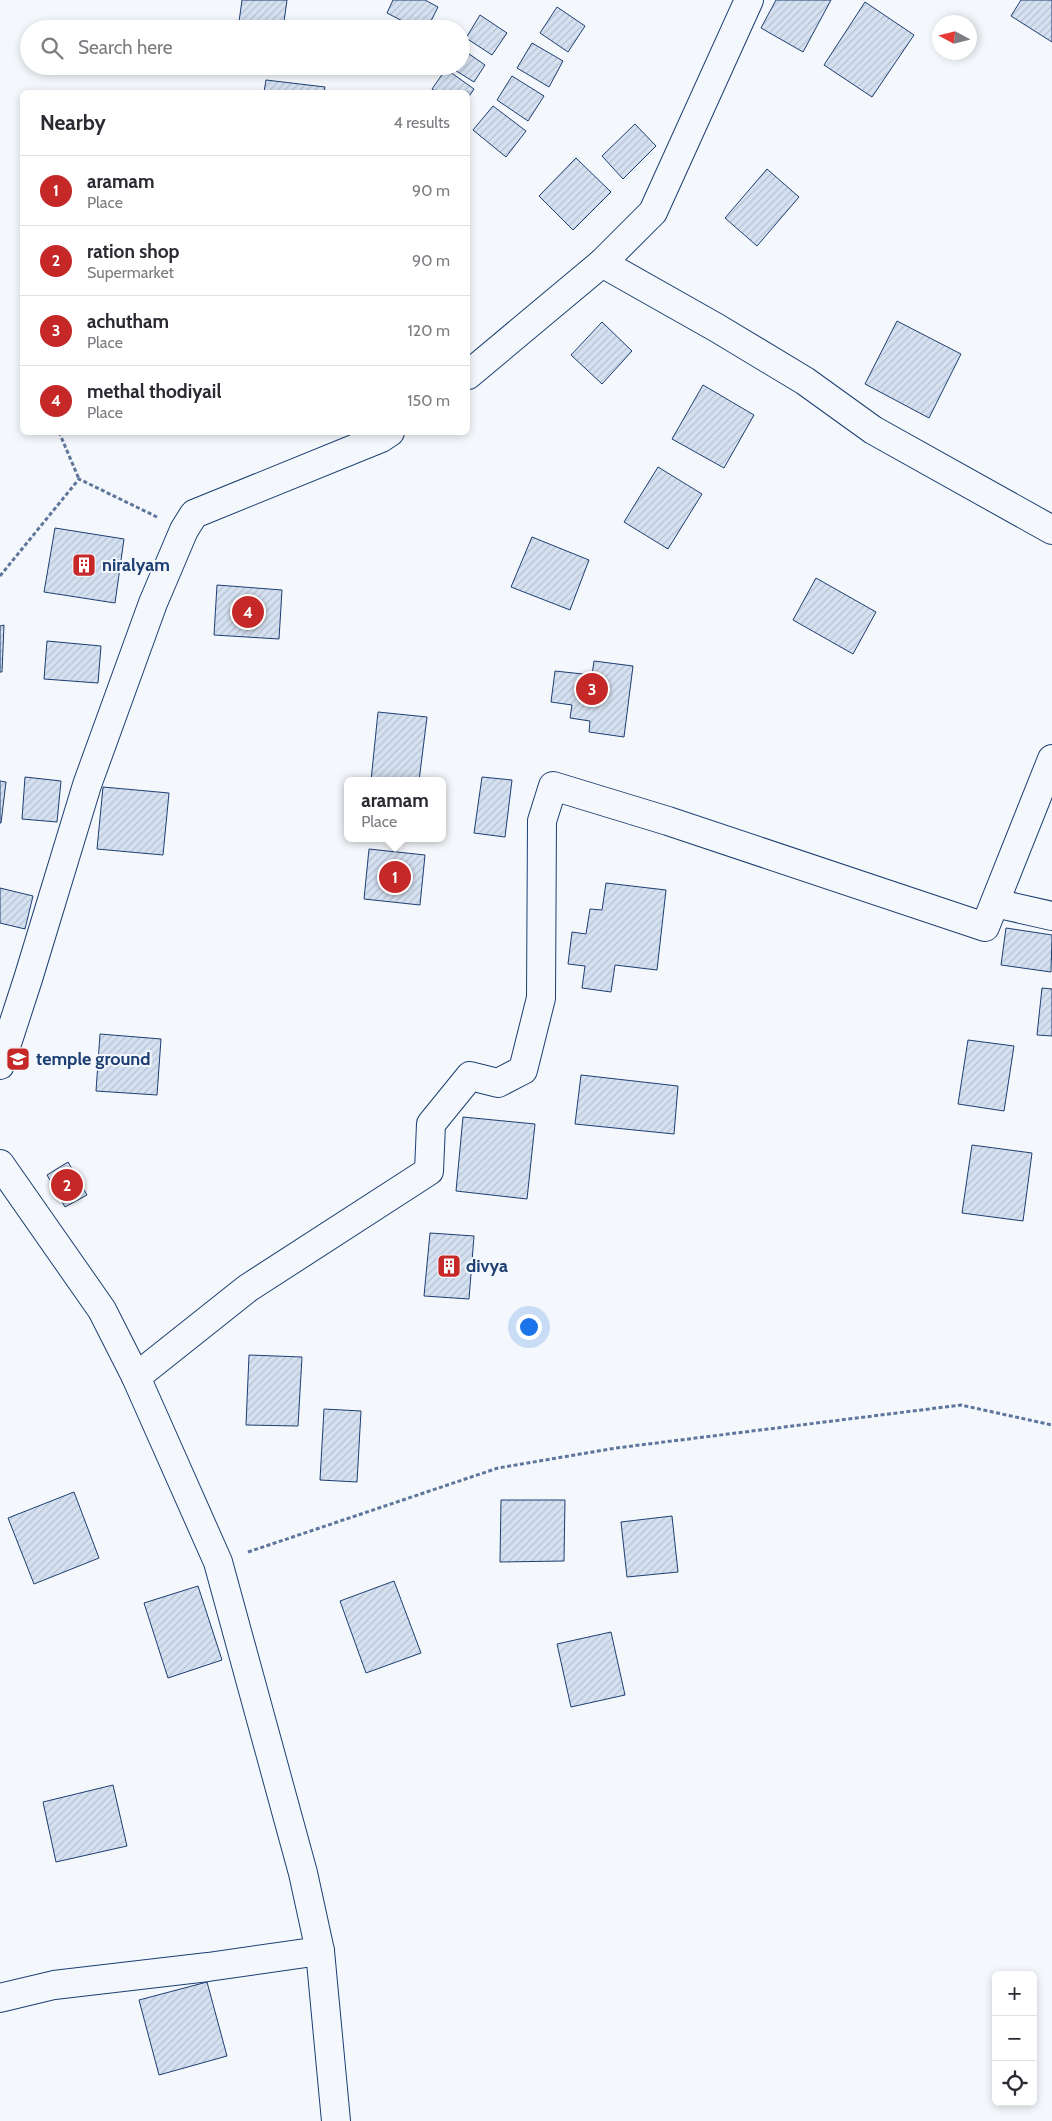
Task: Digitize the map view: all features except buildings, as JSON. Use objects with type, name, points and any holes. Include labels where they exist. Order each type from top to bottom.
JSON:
[{"type":"street","points":[[470,373],[602,263],[653,212],[749,0]]},
{"type":"street","points":[[602,263],[717,328],[805,381],[873,430],[1052,530]]},
{"type":"street","points":[[0,1065],[28,980],[86,785],[153,603],[184,530],[194,514],[386,435]]},
{"type":"street","points":[[136,1377],[248,1288],[429,1171],[432,1124],[470,1076],[498,1082],[523,1070],[541,998],[542,821],[553,786],[668,821],[985,927],[1052,758]]},
{"type":"street","points":[[995,903],[1052,916]]},
{"type":"street","points":[[0,1164],[102,1310],[136,1377],[218,1562],[304,1873],[320,1951],[336,2121]]},
{"type":"street","points":[[0,1998],[54,1985],[208,1967],[320,1951]]},
{"type":"path","points":[[60,435],[79,479],[184,530]]},
{"type":"path","points":[[0,576],[79,479]]},
{"type":"path","points":[[218,1562],[498,1468],[607,1449],[961,1405],[1052,1424]]},
{"type":"place","name":"niralyam","points":[[84,565]]},
{"type":"place","name":"methal thodiyail","points":[[248,612]]},
{"type":"place","name":"achutham","points":[[592,689]]},
{"type":"place","name":"aramam","points":[[395,877]]},
{"type":"place","name":"temple ground","points":[[18,1059]]},
{"type":"place","name":"ration shop","points":[[67,1185]]},
{"type":"place","name":"divya","points":[[449,1266]]}]
